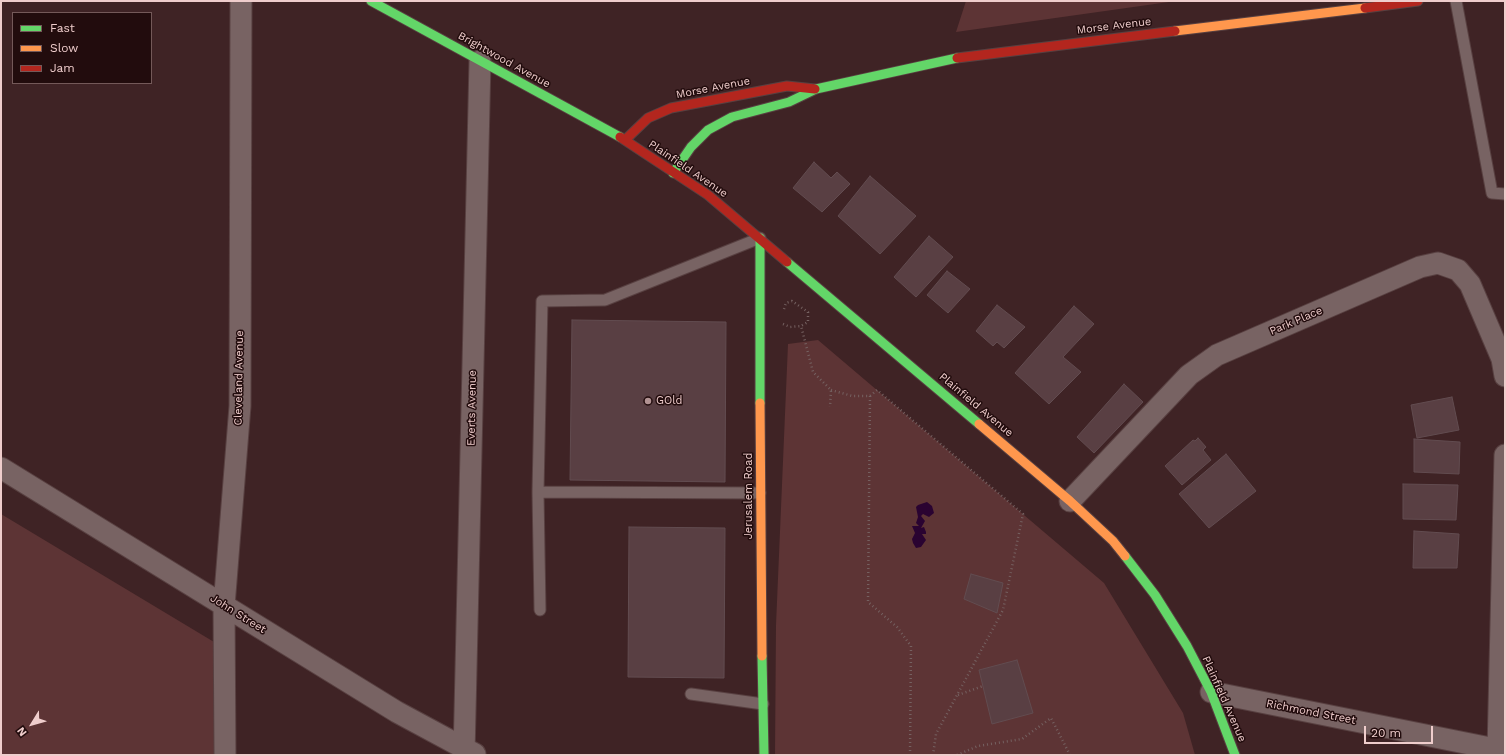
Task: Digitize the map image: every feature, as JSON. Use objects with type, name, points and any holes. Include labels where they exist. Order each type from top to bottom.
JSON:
[{"type":"street","name":"Cleveland Avenue","points":[[225,755],[224,606],[240,406],[241,1]]},
{"type":"street","name":"Brightwood Avenue","points":[[371,1],[624,140]]},
{"type":"street","name":"Morse Avenue","points":[[673,173],[691,147],[708,130],[732,117],[789,102],[816,89],[949,59],[1418,1]]},
{"type":"street","name":"Everts Avenue","points":[[469,753],[480,61]]},
{"type":"street","name":"Morse Avenue","points":[[624,140],[648,118],[671,108],[787,86],[816,89]]},
{"type":"street","name":"Plainfield Avenue","points":[[624,140],[708,195],[1070,501],[1113,541],[1154,595],[1187,646],[1211,692],[1235,755]]},
{"type":"street","name":"Jerusalem Road","points":[[760,238],[760,493],[764,755]]},
{"type":"street","name":"Park Place","points":[[1070,501],[1189,375],[1217,355],[1420,267],[1438,263],[1458,270],[1470,284],[1502,359],[1505,376]]},
{"type":"street","points":[[1502,750],[1505,455]]},
{"type":"street","name":"John Street","points":[[1,468],[397,712],[469,753]]},
{"type":"street","name":"Richmond Street","points":[[1211,692],[1502,750]]},
{"type":"lane","points":[[1456,1],[1492,194],[1505,194]]},
{"type":"lane","points":[[540,610],[538,492],[542,301],[605,300],[760,238]]},
{"type":"lane","points":[[538,492],[760,493]]},
{"type":"lane","points":[[691,694],[763,704]]},
{"type":"path","points":[[783,313],[786,303],[792,301],[808,312],[808,322],[801,326],[790,327],[783,324],[783,319]]},
{"type":"path","points":[[801,326],[813,372],[831,390],[852,396],[870,396],[877,390],[1023,514],[1003,610],[936,734],[933,755]]},
{"type":"path","points":[[830,407],[831,390]]},
{"type":"path","points":[[870,396],[868,602],[897,627],[911,646],[910,755]]},
{"type":"path","points":[[957,695],[983,686]]},
{"type":"path","points":[[957,755],[978,746],[1022,739],[1051,718],[1070,755]]},
{"type":"shaded area","points":[[966,1],[1176,1],[956,32]]},
{"type":"shaded area","points":[[818,340],[1104,583],[1183,713],[1195,755],[775,755],[776,625],[788,344]]},
{"type":"shaded area","points":[[927,502],[932,506],[934,513],[929,517],[923,514],[921,516],[925,521],[921,528],[924,527],[926,534],[922,534],[926,540],[921,547],[916,548],[912,539],[915,533],[912,526],[919,526],[916,523],[918,517],[916,507]]},
{"type":"shaded area","points":[[1,514],[219,645],[218,755],[1,755]]},
{"type":"building","points":[[814,162],[831,178],[837,172],[850,184],[822,212],[793,188]]},
{"type":"building","points":[[870,176],[916,216],[880,254],[838,216]]},
{"type":"building","points":[[929,236],[953,257],[916,297],[894,277]]},
{"type":"building","points":[[947,271],[970,289],[948,313],[927,295]]},
{"type":"building","points":[[997,305],[1025,327],[1004,348],[997,342],[993,346],[976,331]]},
{"type":"building","points":[[1074,306],[1094,324],[1063,357],[1081,372],[1049,404],[1015,373]]},
{"type":"building","name":"GOld","points":[[572,320],[726,322],[725,482],[570,480]]},
{"type":"building","points":[[1124,384],[1143,402],[1094,453],[1077,437]]},
{"type":"building","points":[[1452,397],[1459,430],[1417,438],[1411,405]]},
{"type":"building","points":[[1198,438],[1206,447],[1203,450],[1211,460],[1182,485],[1165,466],[1193,440],[1195,441]]},
{"type":"building","points":[[1414,439],[1460,442],[1459,474],[1414,472]]},
{"type":"building","points":[[1226,454],[1256,491],[1209,528],[1179,494]]},
{"type":"building","points":[[1403,484],[1458,485],[1456,520],[1403,519]]},
{"type":"building","points":[[629,527],[725,528],[724,678],[628,677]]},
{"type":"building","points":[[1414,531],[1459,534],[1457,568],[1413,568]]},
{"type":"building","points":[[971,574],[1003,583],[997,613],[964,599]]},
{"type":"building","points":[[1017,660],[1033,713],[992,724],[979,670]]},
{"type":"traffic: fast","points":[[371,1],[620,137]]},
{"type":"traffic: fast","points":[[673,173],[691,147],[708,130],[732,117],[789,102],[816,89],[957,58]]},
{"type":"traffic: fast","points":[[760,238],[760,403]]},
{"type":"traffic: fast","points":[[787,262],[979,424]]},
{"type":"traffic: fast","points":[[1125,556],[1155,595],[1187,646],[1211,692],[1235,755]]},
{"type":"traffic: fast","points":[[762,656],[764,755]]},
{"type":"traffic: slow","points":[[1175,31],[1365,8]]},
{"type":"traffic: slow","points":[[760,403],[762,656]]},
{"type":"traffic: slow","points":[[979,424],[1070,501],[1113,541],[1125,556]]},
{"type":"traffic: jam","points":[[1365,8],[1418,1]]},
{"type":"traffic: jam","points":[[957,58],[1175,31]]},
{"type":"traffic: jam","points":[[625,140],[648,118],[671,108],[787,86],[815,89]]},
{"type":"traffic: jam","points":[[620,137],[708,195],[787,262]]},
{"type":"place","name":"GOld","points":[[648,401]]}]
